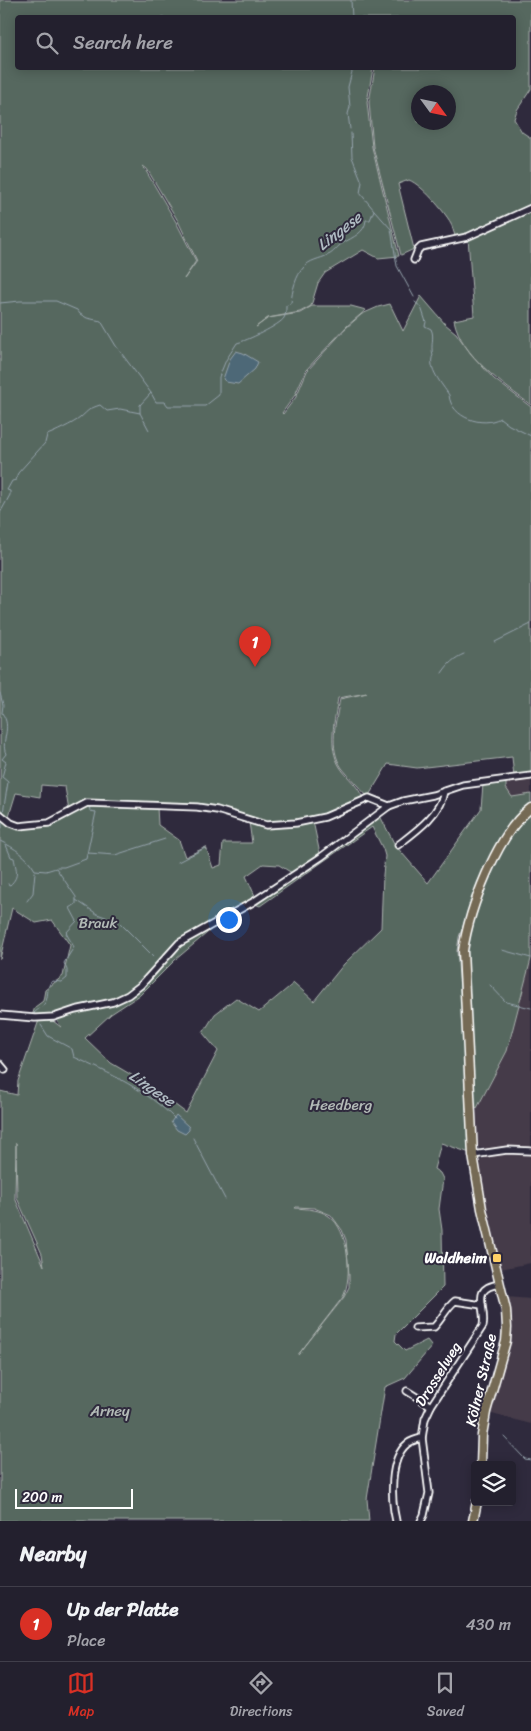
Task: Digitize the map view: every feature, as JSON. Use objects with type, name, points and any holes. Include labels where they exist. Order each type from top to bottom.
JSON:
[{"type":"main road","name":"Kölner Straße","points":[[481,1461],[482,1435],[486,1412],[508,1328],[506,1310],[482,1209],[473,1155],[463,963],[465,939],[474,908],[496,855],[516,823],[531,808]]},
{"type":"main road","points":[[473,1521],[476,1506]]},
{"type":"street","points":[[414,260],[421,247],[467,237],[531,208]]},
{"type":"street","points":[[0,1015],[35,1018],[54,1017],[75,1010],[113,1002],[128,995],[142,985],[179,943],[253,902],[321,857],[389,806],[402,800],[433,795],[463,785],[531,776]]},
{"type":"street","points":[[398,846],[422,826],[435,811],[443,798],[444,791]]},
{"type":"street","points":[[0,814],[11,823],[19,826],[49,823],[87,803],[196,807],[217,810],[266,825],[296,823],[325,817],[369,798],[389,806]]},
{"type":"street","points":[[0,1064],[5,1070]]},
{"type":"street","points":[[473,1155],[507,1150],[531,1151]]},
{"type":"street","name":"Drosselweg","points":[[420,1521],[424,1514],[428,1493],[422,1438],[425,1418],[483,1326],[481,1296],[484,1290],[489,1286],[500,1284]]},
{"type":"street","points":[[415,1328],[434,1327],[447,1307],[455,1301],[482,1305]]},
{"type":"street","points":[[407,1391],[431,1406]]},
{"type":"street","points":[[396,1521],[392,1502],[394,1470],[400,1452],[407,1444],[422,1438]]},
{"type":"shaded area","points":[[531,778],[531,794],[512,797],[506,788],[506,781]]},
{"type":"shaded area","points":[[531,959],[531,1263],[501,1269],[489,1225],[478,1166],[479,1161],[486,1157],[486,1149],[480,1148],[477,1144],[476,1117],[477,1108],[507,1051]]},
{"type":"shaded area","points":[[507,1297],[531,1299],[531,1424],[488,1413],[512,1329]]},
{"type":"green space","points":[[0,0],[531,0],[531,89],[517,110],[514,119],[522,132],[531,138],[531,207],[456,239],[451,223],[438,205],[426,193],[409,180],[398,184],[414,249],[401,255],[373,147],[369,102],[375,70],[516,70],[516,15],[15,15],[15,70],[373,70],[367,102],[372,147],[399,256],[378,258],[363,250],[325,273],[318,283],[311,306],[300,312],[268,318],[300,313],[312,306],[351,306],[366,310],[347,326],[306,370],[295,395],[282,413],[296,397],[307,371],[347,327],[362,314],[390,304],[403,331],[421,296],[445,324],[456,333],[471,354],[494,379],[531,407],[531,774],[514,777],[512,757],[417,768],[388,764],[368,797],[342,768],[335,752],[334,743],[340,699],[367,693],[338,698],[333,733],[333,742],[336,759],[340,767],[359,790],[363,799],[349,806],[312,818],[266,825],[218,808],[88,802],[69,811],[65,787],[41,785],[40,797],[16,793],[8,819],[0,812]],"holes":[[[143,166],[147,169],[178,221],[197,261],[184,279],[196,261],[176,222]]]},
{"type":"green space","points":[[531,209],[531,405],[497,379],[474,357],[465,346],[454,320],[474,316],[468,238]]},
{"type":"green space","points":[[506,781],[506,788],[512,797],[531,794],[531,804],[517,816],[496,847],[479,883],[459,937],[457,951],[466,1067],[466,1111],[470,1153],[441,1143],[434,1169],[440,1173],[443,1179],[439,1209],[442,1230],[443,1287],[396,1334],[395,1341],[405,1351],[427,1340],[432,1346],[405,1378],[385,1387],[367,1499],[369,1521],[0,1521],[0,1091],[17,1095],[18,1081],[39,1020],[53,1021],[61,1027],[56,1018],[76,1011],[114,1005],[129,998],[143,987],[180,946],[213,928],[175,960],[140,995],[111,1014],[85,1038],[111,1063],[147,1084],[186,1113],[218,1051],[203,1033],[215,1014],[236,998],[259,1012],[294,983],[314,1001],[344,964],[381,928],[385,856],[372,827],[260,906],[255,904],[322,859],[380,816],[395,845],[428,883],[481,809],[483,784]],"holes":[[[16,1143],[17,1198],[42,1254],[44,1266],[15,1198]],[[295,1208],[314,1208],[331,1215],[342,1230],[346,1240],[347,1254],[341,1232],[329,1216],[317,1211]],[[348,1262],[349,1287],[344,1297],[298,1355],[343,1297],[348,1278]]]},
{"type":"green space","name":"Brauk","points":[[88,805],[157,807],[158,825],[179,840],[185,857],[206,847],[213,868],[221,865],[223,843],[252,843],[249,822],[266,826],[313,821],[320,854],[292,873],[279,865],[263,864],[246,876],[256,898],[207,924],[173,945],[146,979],[131,991],[90,1007],[32,1016],[35,1007],[43,1001],[45,990],[63,976],[70,945],[52,920],[36,923],[12,908],[0,959],[0,815],[12,825],[49,824]]},
{"type":"green space","points":[[531,812],[531,959],[507,1051],[477,1108],[474,1106],[466,959],[467,940],[483,890],[501,853],[521,822]]},
{"type":"water","points":[[236,351],[258,362],[255,369],[238,384],[226,382],[223,379],[230,359]]},
{"type":"water","points":[[176,1115],[189,1127],[185,1134],[177,1130],[171,1122]]},
{"type":"waterway","name":"Lingese","points":[[351,0],[352,15]]},
{"type":"waterway","name":"Lingese","points":[[350,129],[348,87],[352,70]]},
{"type":"waterway","name":"Lingese","points":[[0,513],[10,495],[10,491],[7,490],[12,481],[16,480],[18,473],[45,443],[47,435],[80,418],[91,409],[100,405],[107,411],[120,409],[140,413],[140,405],[151,393],[156,402],[165,402],[168,406],[205,406],[219,395],[219,377],[226,360],[237,343],[281,321],[284,318],[286,306],[291,303],[293,288],[301,270],[312,261],[332,253],[341,244],[358,234],[366,220],[370,220],[374,210],[360,193],[362,182],[352,157],[351,133]]},
{"type":"waterway","points":[[374,210],[391,229],[397,266],[414,297]]},
{"type":"waterway","points":[[0,303],[56,301],[77,310],[87,318],[101,321],[116,346],[151,393]]},
{"type":"waterway","points":[[415,302],[421,307],[426,322],[425,326],[431,329],[432,332],[432,365],[455,410],[469,419],[477,421],[493,421],[500,418],[509,425],[531,436]]},
{"type":"waterway","points":[[140,413],[149,430]]},
{"type":"waterway","points":[[495,642],[531,624]]},
{"type":"waterway","points":[[442,673],[451,662],[464,654]]},
{"type":"waterway","name":"Lingese","points":[[0,693],[3,705],[2,713],[7,729],[4,744],[6,754],[2,759],[6,762],[2,777],[8,782],[3,813]]},
{"type":"waterway","points":[[57,867],[64,867],[86,859],[96,812],[90,811],[89,805]]},
{"type":"waterway","name":"Lingese","points":[[0,830],[2,828],[2,819]]},
{"type":"waterway","points":[[88,853],[115,855],[165,839]]},
{"type":"waterway","name":"Lingese","points":[[0,841],[20,853],[35,870],[46,871],[56,868],[76,897],[76,904],[70,908],[77,921],[66,933],[74,947],[64,963],[67,970],[67,978],[62,982],[52,981],[50,983],[46,1001],[34,1013],[35,1015]]},
{"type":"waterway","points":[[6,845],[11,857],[14,858],[16,873],[13,882],[10,885],[8,884]]},
{"type":"waterway","points":[[178,862],[205,848]]},
{"type":"waterway","points":[[27,901],[33,893],[35,872]]},
{"type":"waterway","points":[[76,900],[97,914],[119,922],[157,960]]},
{"type":"waterway","points":[[502,950],[531,958]]},
{"type":"waterway","points":[[490,985],[506,1002],[531,1008]]},
{"type":"waterway","name":"Lingese","points":[[41,1025],[48,1036],[72,1049],[74,1057],[140,1091],[175,1119]]},
{"type":"waterway","name":"Lingese","points":[[193,1138],[225,1199]]},
{"type":"waterway","points":[[504,1437],[525,1459],[531,1460]]},
{"type":"place","name":"Up der Platte","points":[[255,667]]},
{"type":"place","name":"Waldheim","points":[[497,1258]]},
{"type":"park label","name":"Heedberg","points":[[341,1105]]},
{"type":"park label","name":"Arney","points":[[110,1411]]}]
